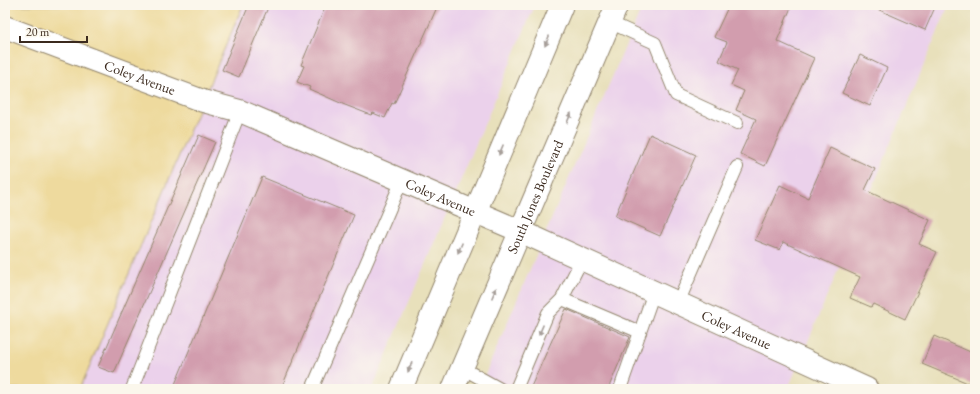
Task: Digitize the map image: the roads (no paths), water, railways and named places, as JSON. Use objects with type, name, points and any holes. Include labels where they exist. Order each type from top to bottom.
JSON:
[{"type":"street","points":[[400,389],[476,212],[562,5]]},
{"type":"street","name":"South Jones Boulevard","points":[[453,389],[613,14]]},
{"type":"street","name":"Coley Avenue","points":[[5,27],[202,101],[240,111],[520,231],[867,389]]},
{"type":"lane","points":[[613,14],[655,43],[676,96],[737,123]]},
{"type":"lane","points":[[132,389],[240,111]]},
{"type":"lane","points":[[678,303],[736,167]]},
{"type":"lane","points":[[312,389],[402,180]]},
{"type":"lane","points":[[516,389],[548,313],[562,299],[582,260]]},
{"type":"lane","points":[[620,389],[654,292]]},
{"type":"lane","points":[[562,299],[640,332]]},
{"type":"lane","points":[[462,368],[500,389]]}]
